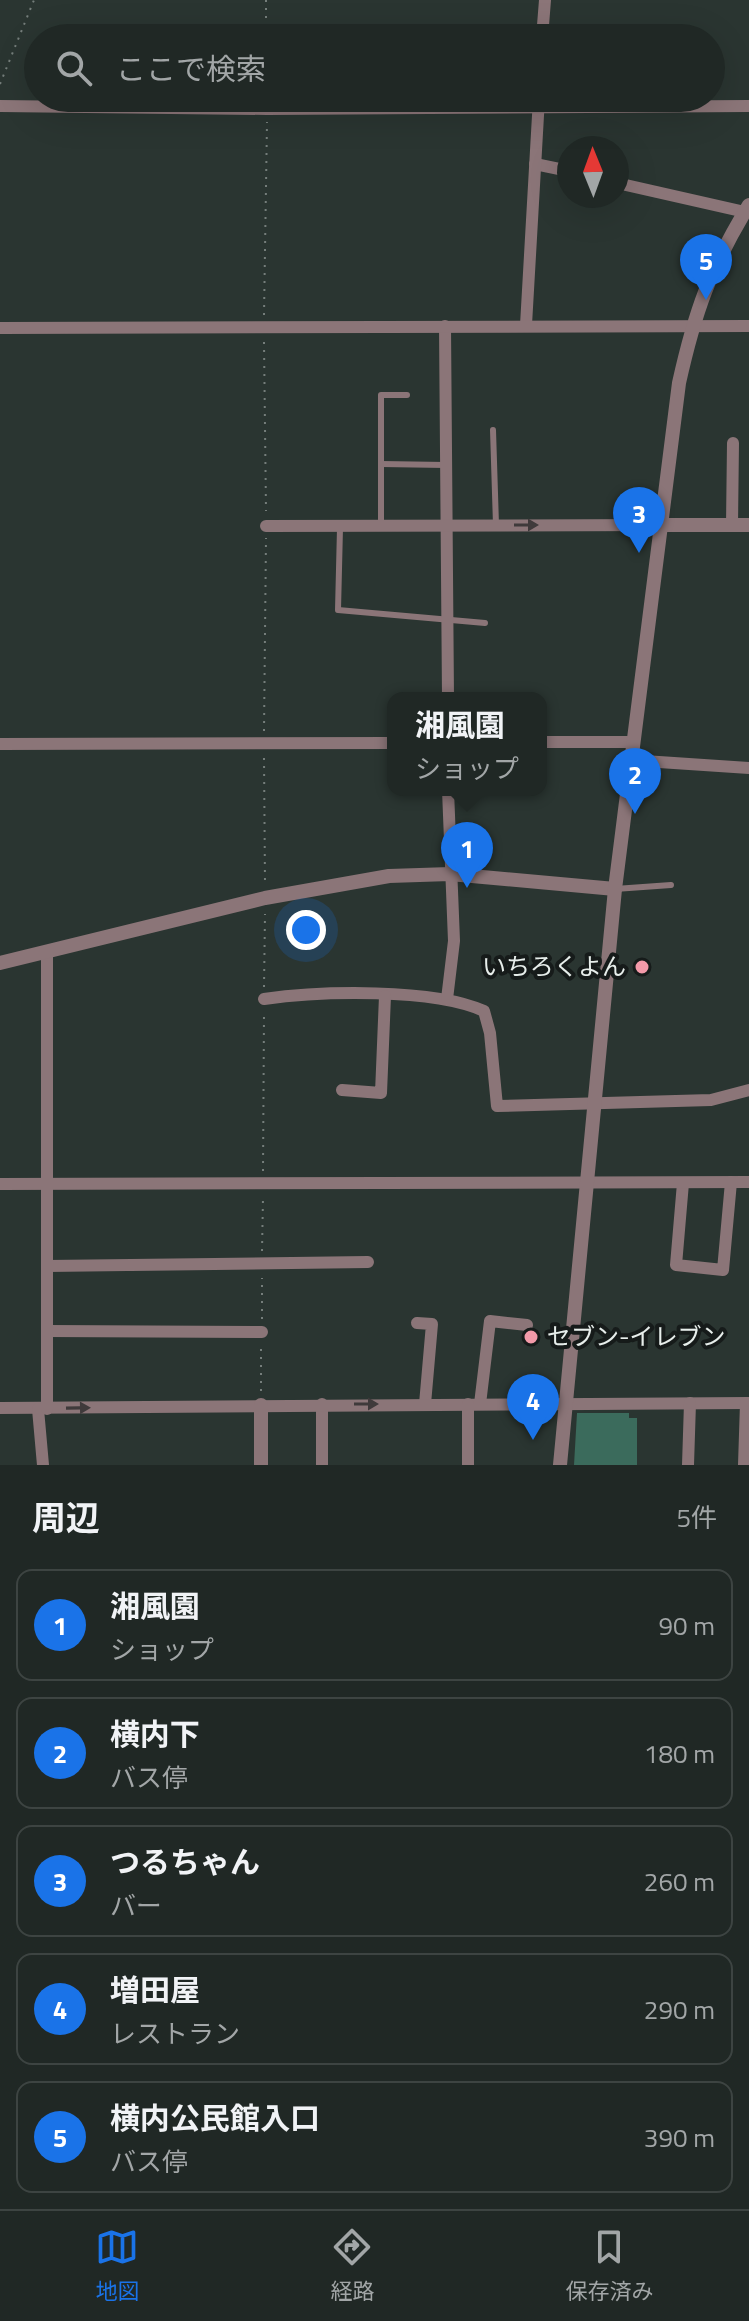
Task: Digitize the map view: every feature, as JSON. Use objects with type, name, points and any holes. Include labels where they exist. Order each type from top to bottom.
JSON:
[{"type":"street","points":[[543,24],[545,0]]},
{"type":"street","points":[[0,106],[24,106]]},
{"type":"street","points":[[725,106],[749,106]]},
{"type":"street","points":[[526,325],[538,112]]},
{"type":"street","points":[[535,164],[557,169]]},
{"type":"street","points":[[560,1465],[629,760],[679,383],[691,326],[722,247],[747,209],[629,185]]},
{"type":"street","points":[[445,326],[448,692]]},
{"type":"street","points":[[0,328],[749,326]]},
{"type":"street","points":[[732,525],[733,443]]},
{"type":"street","points":[[266,526],[749,525]]},
{"type":"street","points":[[547,742],[632,742]]},
{"type":"street","points":[[0,744],[387,743]]},
{"type":"street","points":[[629,760],[749,768]]},
{"type":"street","points":[[447,999],[454,941],[448,796]]},
{"type":"street","points":[[0,963],[305,890],[404,874],[450,874],[615,889]]},
{"type":"street","points":[[43,1465],[47,1331],[47,954]]},
{"type":"street","points":[[264,999],[325,992],[447,999],[484,1011],[490,1033],[497,1106],[711,1100],[749,1090]]},
{"type":"street","points":[[342,1090],[381,1093],[385,996]]},
{"type":"street","points":[[683,1183],[676,1265],[723,1270],[731,1182]]},
{"type":"street","points":[[0,1184],[749,1182]]},
{"type":"street","points":[[47,1266],[368,1262]]},
{"type":"street","points":[[468,1465],[474,1404],[490,1321],[527,1325]]},
{"type":"street","points":[[417,1323],[432,1324],[425,1404]]},
{"type":"street","points":[[47,1331],[262,1332]]},
{"type":"street","points":[[688,1465],[690,1403]]},
{"type":"street","points":[[0,1408],[748,1403],[744,1465]]},
{"type":"street","points":[[322,1404],[322,1465]]},
{"type":"street","points":[[261,1405],[261,1465]]},
{"type":"lane","points":[[381,527],[381,395],[407,395]]},
{"type":"lane","points":[[493,430],[496,525]]},
{"type":"lane","points":[[381,464],[447,465]]},
{"type":"lane","points":[[340,528],[338,610],[485,623]]},
{"type":"lane","points":[[615,889],[671,885]]},
{"type":"path","points":[[24,24],[34,0]]},
{"type":"path","points":[[266,0],[266,24]]},
{"type":"path","points":[[0,84],[24,25]]},
{"type":"building","points":[[577,1413],[629,1413],[629,1418],[637,1418],[637,1465],[574,1465]]},
{"type":"place","name":"横内公民館入口","points":[[706,300]]},
{"type":"place","name":"つるちゃん","points":[[639,553]]},
{"type":"place","name":"横内下","points":[[635,814]]},
{"type":"place","name":"湘風園","points":[[467,888]]},
{"type":"place","name":"いちろくよん","points":[[642,967]]},
{"type":"place","name":"セブン-イレブン","points":[[531,1337]]},
{"type":"place","name":"増田屋","points":[[533,1440]]}]
